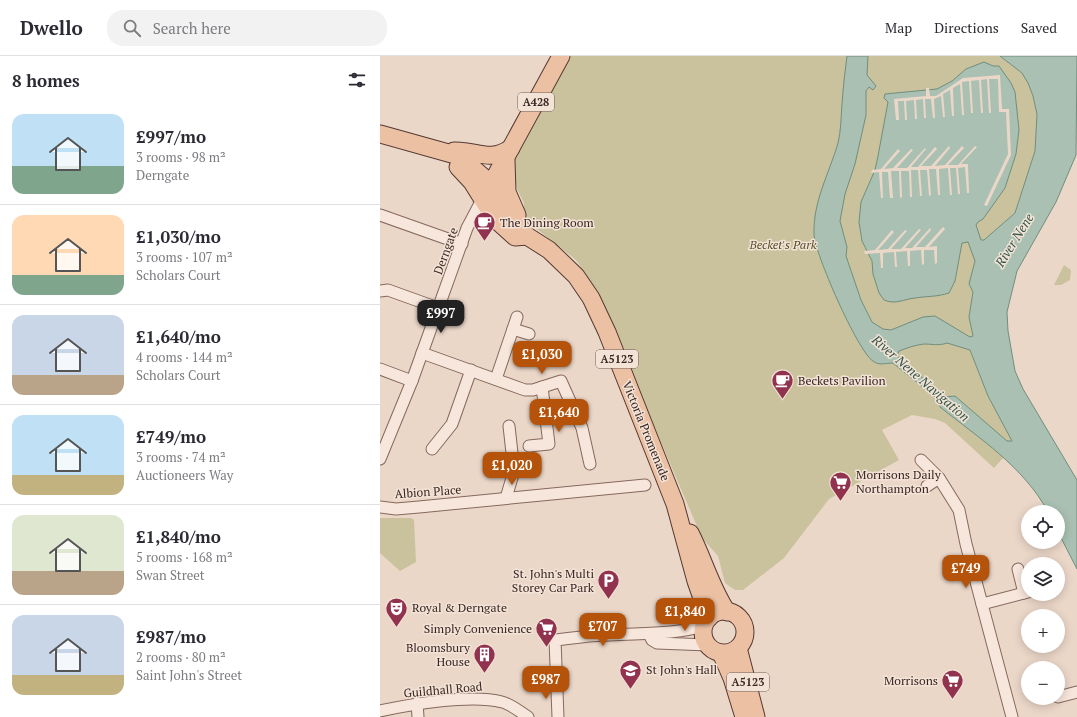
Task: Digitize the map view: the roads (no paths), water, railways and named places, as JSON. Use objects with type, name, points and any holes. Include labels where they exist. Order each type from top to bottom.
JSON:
[{"type":"main road","name":"A428","points":[[485,194],[561,56]]},
{"type":"main road","points":[[380,134],[443,153],[459,156],[483,177],[485,194],[495,219],[515,237],[524,231],[508,192],[509,152],[484,156],[456,151],[443,153]]},
{"type":"main road","name":"Victoria Promenade","points":[[524,231],[549,250],[576,276],[591,298],[607,332],[674,504],[707,622]]},
{"type":"main road","name":"Victoria Promenade","points":[[674,504],[701,554],[721,603],[727,612]]},
{"type":"main road","points":[[727,612],[737,616],[745,629],[742,643],[738,648],[728,653],[715,649],[704,639],[707,622],[717,613],[727,612]]},
{"type":"main road","name":"A5123","points":[[738,648],[756,717]]},
{"type":"main road","name":"A5123","points":[[715,649],[732,678],[744,717]]},
{"type":"street","name":"Derngate","points":[[380,459],[412,381],[468,228],[485,194]]},
{"type":"street","points":[[380,214],[462,244]]},
{"type":"street","points":[[380,291],[388,290],[438,308]]},
{"type":"street","points":[[496,379],[517,317]]},
{"type":"street","points":[[513,328],[529,334]]},
{"type":"street","points":[[422,353],[525,390],[533,390],[561,381],[582,428],[590,464]]},
{"type":"street","points":[[380,369],[412,381]]},
{"type":"street","points":[[432,448],[452,424],[471,370]]},
{"type":"street","points":[[529,446],[549,444],[542,387]]},
{"type":"street","points":[[506,498],[514,471],[509,426]]},
{"type":"street","points":[[921,460],[939,478],[959,510],[1012,717]]},
{"type":"street","points":[[927,486],[939,478]]},
{"type":"street","name":"Albion Place","points":[[380,507],[396,509],[645,485]]},
{"type":"street","points":[[1018,569],[1021,578]]},
{"type":"street","points":[[982,604],[1021,593]]},
{"type":"street","points":[[558,717],[555,640],[691,630],[707,622]]},
{"type":"street","points":[[649,634],[652,640],[657,643],[715,649]]},
{"type":"street","points":[[1065,696],[1077,694]]},
{"type":"street","name":"Guildhall Road","points":[[380,711],[417,703],[488,699],[503,702],[528,717]]},
{"type":"street","points":[[417,703],[418,717]]},
{"type":"water","points":[[847,56],[868,56],[867,75],[876,86],[873,90],[869,87],[866,91],[866,115],[855,164],[845,194],[840,221],[847,247],[846,256],[861,300],[872,322],[883,329],[891,330],[923,317],[935,316],[970,337],[973,336],[969,317],[973,292],[969,284],[975,261],[968,242],[962,243],[955,281],[949,293],[892,302],[884,300],[879,293],[873,274],[872,261],[862,241],[859,222],[861,202],[875,170],[878,156],[888,102],[884,98],[885,94],[937,89],[952,81],[966,69],[984,62],[993,66],[999,66],[1011,83],[1015,92],[1019,130],[1016,154],[1005,188],[983,219],[976,225],[981,240],[984,240],[1015,213],[1035,151],[1037,114],[1033,96],[1022,73],[1000,56],[1077,56],[1076,155],[1056,202],[1017,271],[1007,312],[1008,331],[1015,371],[1023,389],[1077,480],[1077,569],[1065,546],[1065,505],[1044,505],[1014,467],[1000,454],[940,407],[940,401],[893,363],[875,363],[866,354],[848,322],[821,260],[814,234],[816,210],[838,143]],"holes":[[[947,343],[970,350],[988,396],[1012,441],[1007,441],[955,396],[945,397],[897,356],[899,351],[924,344],[938,345]]]},
{"type":"place","name":"The Dining Room","points":[[485,242]]},
{"type":"place","name":"Beckets Pavilion","points":[[782,400]]},
{"type":"place","name":"Morrisons Daily Northampton","points":[[840,502]]},
{"type":"place","name":"St. John's Multi Storey Car Park","points":[[609,600]]},
{"type":"place","name":"Royal & Derngate","points":[[396,628]]},
{"type":"place","name":"Simply Convenience","points":[[547,648]]},
{"type":"place","name":"Bloomsbury House","points":[[485,674]]},
{"type":"place","name":"St John's Hall","points":[[631,690]]},
{"type":"place","name":"Morrisons","points":[[953,700]]},
{"type":"water label","name":"River Nene","points":[[1014,240]]},
{"type":"water label","name":"River Nene Navigation","points":[[921,378]]},
{"type":"park label","name":"Becket's Park","points":[[783,245]]}]
